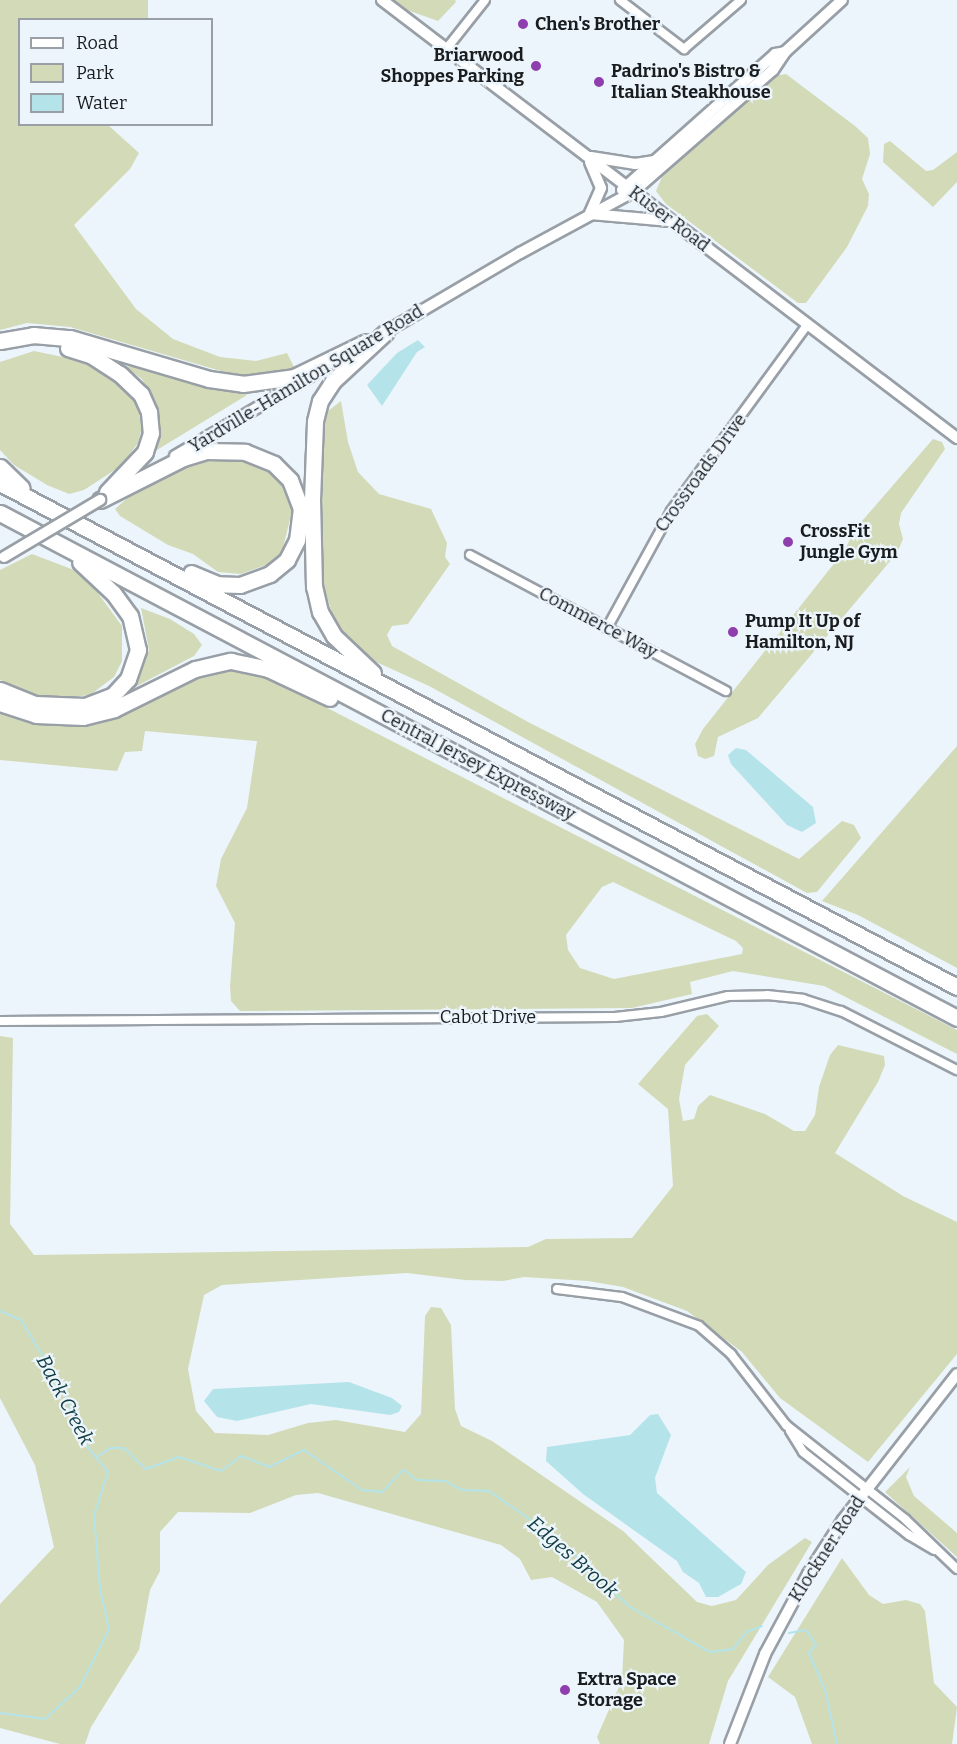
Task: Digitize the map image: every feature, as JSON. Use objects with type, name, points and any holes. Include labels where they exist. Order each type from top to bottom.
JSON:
[{"type":"highway","points":[[0,341],[33,335],[70,338],[209,379],[252,384],[310,371],[384,333]]},
{"type":"highway","points":[[384,333],[333,381],[316,412],[312,500],[318,605],[334,636],[378,676],[516,755]]},
{"type":"highway","points":[[0,353],[36,345],[79,351],[107,365],[141,394],[151,422],[149,442],[139,460],[100,500]]},
{"type":"highway","points":[[87,529],[206,580],[228,585],[250,583],[279,567],[293,550],[300,529],[299,498],[283,471],[268,460],[233,450],[194,454],[100,500]]},
{"type":"highway","points":[[0,467],[40,504]]},
{"type":"highway","name":"Central Jersey Expressway","points":[[0,483],[957,987]]},
{"type":"highway","name":"Central Jersey Expressway","points":[[0,513],[957,1018]]},
{"type":"highway","points":[[0,690],[35,704],[85,706],[105,700],[122,688],[136,661],[137,638],[124,606],[97,577],[45,537]]},
{"type":"highway","points":[[0,703],[36,715],[83,717],[114,709],[195,669],[220,662],[244,662],[268,669],[503,778]]},
{"type":"street","name":"Kuser Road","points":[[382,0],[957,438]]},
{"type":"street","points":[[447,48],[485,0]]},
{"type":"street","points":[[620,0],[684,49],[741,0]]},
{"type":"street","name":"Yardville-Hamilton Square Road","points":[[1,560],[613,200],[773,70],[785,52],[842,0]]},
{"type":"street","name":"Yardville-Hamilton Square Road","points":[[629,189],[656,160],[776,54],[785,52]]},
{"type":"street","points":[[587,156],[635,164],[656,160]]},
{"type":"street","points":[[587,156],[601,188],[590,214],[671,221]]},
{"type":"street","name":"Crossroads Drive","points":[[607,628],[671,511],[807,325]]},
{"type":"street","name":"Commerce Way","points":[[470,555],[726,691]]},
{"type":"street","name":"Cabot Drive","points":[[0,1021],[615,1017],[661,1012],[728,996],[768,994],[803,999],[841,1011],[957,1070]]},
{"type":"street","points":[[557,1289],[622,1296],[699,1326],[731,1354],[786,1425],[803,1452],[864,1492],[909,1535],[942,1554],[957,1569]]},
{"type":"street","name":"Klockner Road","points":[[730,1744],[779,1625],[825,1546],[864,1492],[957,1374]]},
{"type":"green space","points":[[0,0],[148,0],[148,18],[18,18],[18,126],[109,126],[139,153],[130,169],[74,225],[136,309],[173,339],[220,357],[256,361],[287,353],[295,369],[238,376],[70,327],[27,323],[0,330]]},
{"type":"green space","points":[[393,0],[455,0],[456,2],[438,21],[407,10]]},
{"type":"green space","points":[[786,74],[868,138],[870,154],[862,179],[869,194],[868,206],[847,247],[806,303],[798,303],[666,204],[656,191],[662,177],[762,87],[775,76]]},
{"type":"green space","points":[[890,141],[926,171],[933,170],[957,152],[957,182],[933,207],[883,162],[884,144]]},
{"type":"green space","points":[[34,351],[87,362],[119,381],[137,404],[142,427],[138,443],[121,466],[84,490],[69,494],[47,485],[14,465],[0,450],[0,362]]},
{"type":"green space","points":[[130,365],[244,391],[247,395],[152,453],[159,425],[155,402],[142,379],[127,368]]},
{"type":"green space","points":[[341,401],[348,442],[358,472],[379,494],[431,509],[447,543],[445,557],[450,564],[408,624],[392,626],[387,635],[392,646],[528,722],[799,859],[842,821],[854,825],[861,838],[817,892],[807,893],[429,686],[374,661],[335,623],[324,588],[318,524],[322,437],[328,411]]},
{"type":"green space","points":[[933,439],[942,442],[945,449],[901,513],[899,524],[903,539],[897,553],[758,718],[718,737],[714,756],[705,759],[698,756],[695,744],[703,729],[844,551],[856,528]]},
{"type":"green space","points":[[218,455],[264,463],[278,477],[292,511],[282,552],[266,565],[241,574],[218,572],[193,554],[168,545],[120,516],[115,509],[133,493],[194,459]]},
{"type":"green space","points":[[32,554],[74,570],[92,585],[122,626],[122,661],[114,677],[90,695],[62,698],[34,695],[0,680],[0,570]]},
{"type":"green space","points":[[141,608],[170,619],[194,634],[202,645],[194,656],[133,688],[149,650]]},
{"type":"green space","points":[[251,669],[957,1030],[957,1054],[824,986],[733,971],[690,982],[692,994],[632,1008],[240,1011],[231,1001],[230,986],[235,923],[216,886],[221,859],[247,808],[257,741],[145,731],[142,751],[125,752],[117,771],[0,760],[0,707],[58,724],[90,722],[205,671]],"holes":[[[613,882],[736,941],[743,948],[742,954],[614,979],[580,968],[568,950],[566,935],[602,887]]]},
{"type":"green space","points":[[957,746],[957,968],[858,915],[822,901]]},
{"type":"green space","points":[[707,1014],[719,1026],[685,1065],[679,1099],[683,1121],[694,1119],[698,1106],[710,1095],[765,1114],[794,1131],[805,1131],[815,1115],[819,1087],[830,1055],[838,1045],[884,1056],[885,1065],[878,1082],[835,1153],[903,1196],[957,1222],[957,1354],[868,1462],[780,1398],[742,1352],[687,1311],[623,1287],[588,1281],[524,1277],[503,1281],[465,1280],[407,1273],[222,1285],[204,1295],[188,1369],[196,1411],[215,1433],[268,1435],[308,1423],[336,1420],[405,1432],[421,1414],[425,1316],[431,1307],[441,1308],[451,1325],[455,1409],[461,1426],[492,1441],[623,1531],[697,1602],[712,1606],[736,1600],[768,1565],[805,1538],[812,1542],[728,1681],[709,1744],[600,1744],[597,1737],[622,1680],[624,1640],[597,1602],[552,1577],[531,1580],[520,1559],[501,1545],[318,1493],[296,1495],[250,1513],[178,1512],[160,1532],[160,1571],[150,1590],[139,1650],[91,1727],[85,1744],[60,1744],[0,1728],[0,1604],[54,1547],[35,1465],[0,1398],[0,1036],[13,1038],[10,1224],[34,1255],[528,1247],[546,1239],[632,1238],[673,1186],[668,1109],[638,1084],[697,1016]]},
{"type":"green space","points":[[910,1467],[906,1477],[914,1496],[957,1533],[957,1557],[885,1492]]},
{"type":"green space","points":[[842,1558],[869,1595],[883,1604],[906,1600],[920,1604],[925,1611],[934,1683],[957,1707],[952,1744],[812,1744],[795,1697],[768,1677]]},
{"type":"water","points":[[418,340],[425,347],[417,352],[382,406],[367,385],[397,353]]},
{"type":"water","points":[[736,748],[746,750],[813,807],[816,823],[802,832],[787,825],[731,764],[728,755]]},
{"type":"water","points":[[349,1382],[392,1398],[402,1406],[399,1412],[390,1415],[311,1404],[237,1421],[217,1417],[204,1401],[213,1389]]},
{"type":"water","points":[[658,1414],[671,1435],[655,1478],[657,1493],[746,1572],[741,1584],[718,1597],[706,1597],[699,1583],[683,1572],[677,1561],[583,1494],[546,1461],[547,1447],[630,1435],[650,1415]]},
{"type":"waterway","name":"Back Creek","points":[[0,1311],[21,1320],[60,1385],[86,1445],[108,1472],[94,1515],[100,1589],[109,1629],[80,1687],[45,1719],[0,1713]]},
{"type":"waterway","name":"Edges Brook","points":[[98,1456],[111,1448],[124,1448],[146,1469],[179,1457],[221,1471],[241,1456],[269,1467],[304,1450],[362,1490],[382,1492],[403,1470],[417,1480],[445,1481],[461,1490],[489,1491],[554,1536],[630,1607],[710,1652],[733,1649],[747,1632],[762,1626]]},
{"type":"waterway","name":"Edges Brook","points":[[789,1633],[806,1630],[816,1645],[809,1653],[825,1690],[837,1744]]},
{"type":"place","name":"Chen's Brother","points":[[523,24]]},
{"type":"place","name":"Briarwood Shoppes Parking","points":[[536,66]]},
{"type":"place","name":"Padrino's Bistro & Italian Steakhouse","points":[[599,82]]},
{"type":"place","name":"CrossFit Jungle Gym","points":[[788,542]]},
{"type":"place","name":"Pump It Up of Hamilton, NJ","points":[[733,632]]},
{"type":"place","name":"Extra Space Storage","points":[[565,1690]]}]
